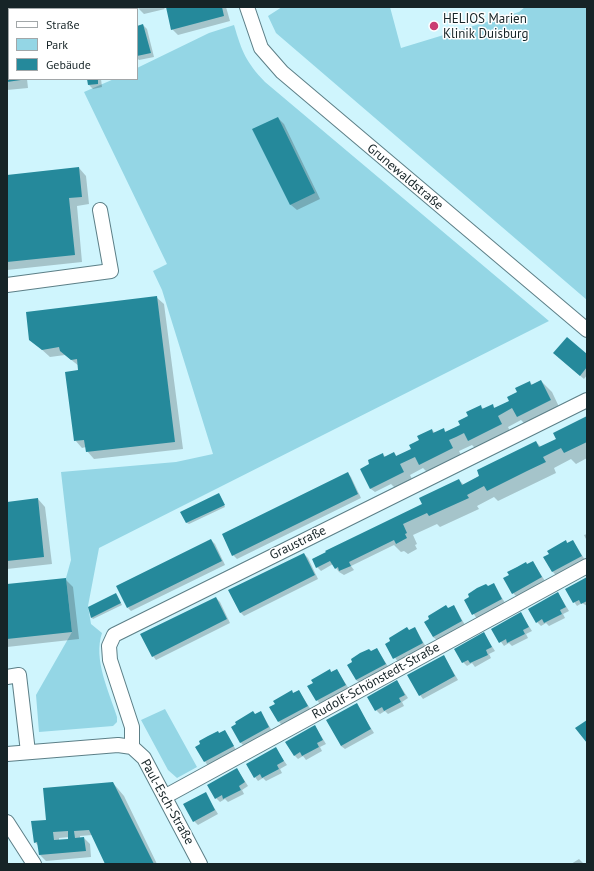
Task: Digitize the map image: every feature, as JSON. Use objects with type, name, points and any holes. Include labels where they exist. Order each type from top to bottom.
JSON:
[{"type":"street","name":"Grunewaldstraße","points":[[247,7],[261,48],[282,72],[587,330]]},
{"type":"street","points":[[7,285],[111,271],[100,210]]},
{"type":"street","name":"Graustraße","points":[[132,747],[132,727],[110,660],[109,646],[114,635],[587,400]]},
{"type":"street","name":"Rudolf-Schönstedt-Straße","points":[[166,796],[587,566]]},
{"type":"street","points":[[7,677],[19,675],[28,752]]},
{"type":"street","name":"Paul-Esch-Straße","points":[[7,754],[118,746],[132,747],[144,758],[166,796],[200,864]]},
{"type":"street","points":[[7,822],[34,864]]},
{"type":"green space","points":[[282,7],[390,7],[401,48],[519,12],[525,7],[587,7],[587,300],[276,33],[268,16]]},
{"type":"green space","points":[[234,25],[245,56],[265,82],[549,321],[99,548],[88,606],[91,624],[102,633],[99,654],[103,675],[117,717],[117,722],[113,726],[39,732],[36,695],[72,632],[66,578],[71,560],[61,472],[176,462],[213,454],[162,290],[153,271],[167,264],[84,92],[112,80],[138,80],[138,68],[209,33]]},
{"type":"green space","points":[[165,709],[197,767],[177,778],[168,770],[141,720]]},
{"type":"building","points":[[34,7],[68,7],[68,8]]},
{"type":"building","points":[[166,7],[222,7],[224,16],[171,30]]},
{"type":"building","points":[[143,24],[151,53],[138,56],[138,26]]},
{"type":"building","points":[[8,56],[8,80],[21,80],[7,82]]},
{"type":"building","points":[[87,80],[98,80],[98,84],[88,85]]},
{"type":"building","points":[[278,117],[315,193],[290,205],[252,129]]},
{"type":"building","points":[[79,167],[82,197],[69,198],[75,255],[7,262],[7,175]]},
{"type":"building","points":[[157,296],[175,442],[86,452],[84,440],[74,441],[65,372],[78,370],[77,359],[71,360],[60,351],[59,347],[42,350],[29,340],[26,312]]},
{"type":"building","points":[[567,337],[587,354],[587,367],[580,376],[553,353]]},
{"type":"building","points":[[541,380],[551,400],[517,417],[512,408],[498,416],[502,424],[468,441],[464,433],[449,440],[453,448],[419,465],[415,457],[400,464],[404,472],[370,489],[360,469],[369,464],[368,460],[383,453],[384,457],[394,452],[396,456],[411,449],[409,445],[419,440],[417,436],[432,429],[433,433],[444,428],[445,432],[460,425],[458,421],[468,416],[466,412],[481,405],[482,409],[493,404],[494,408],[509,401],[507,397],[517,392],[515,388],[530,381],[531,385]]},
{"type":"building","points":[[587,416],[587,442],[564,453],[561,448],[543,457],[546,462],[487,491],[484,486],[467,495],[469,498],[429,516],[427,513],[403,524],[407,533],[405,534],[407,538],[396,544],[394,540],[349,562],[351,566],[339,571],[338,567],[335,569],[330,561],[316,568],[312,559],[326,552],[325,551],[422,504],[419,498],[459,479],[462,485],[479,476],[477,470],[536,441],[539,447],[556,439],[553,433]]},
{"type":"building","points":[[348,472],[358,494],[232,556],[222,534]]},
{"type":"building","points":[[219,493],[225,505],[186,523],[180,512]]},
{"type":"building","points":[[38,498],[44,557],[7,561],[7,502]]},
{"type":"building","points":[[211,539],[222,561],[127,608],[116,586]]},
{"type":"building","points":[[566,540],[567,543],[573,540],[582,556],[552,572],[543,557],[549,554],[547,551]]},
{"type":"building","points":[[304,553],[315,575],[240,613],[228,590]]},
{"type":"building","points":[[533,561],[542,577],[512,594],[503,578],[509,575],[507,572],[526,562],[527,564]]},
{"type":"building","points":[[587,577],[587,601],[581,604],[579,600],[573,603],[565,589]]},
{"type":"building","points":[[66,578],[72,632],[7,639],[7,584]]},
{"type":"building","points":[[494,583],[502,599],[472,615],[464,600],[469,597],[468,594],[486,584],[488,586]]},
{"type":"building","points":[[558,592],[566,607],[560,610],[562,614],[544,623],[542,619],[536,623],[528,609]]},
{"type":"building","points":[[116,593],[121,603],[91,618],[88,607]]},
{"type":"building","points":[[216,597],[227,619],[152,657],[140,634]]},
{"type":"building","points":[[446,605],[448,608],[454,605],[462,621],[433,637],[424,622],[429,619],[428,616]]},
{"type":"building","points":[[521,612],[529,627],[523,630],[525,634],[507,643],[506,639],[499,643],[491,629]]},
{"type":"building","points":[[407,627],[409,630],[415,627],[423,643],[393,659],[385,644],[390,641],[389,638]]},
{"type":"building","points":[[484,632],[492,647],[486,650],[488,655],[470,663],[468,660],[462,663],[454,649]]},
{"type":"building","points":[[377,648],[386,664],[356,680],[347,665],[352,662],[351,659],[360,653],[369,649],[371,651]]},
{"type":"building","points":[[444,655],[455,676],[419,696],[407,675]]},
{"type":"building","points":[[330,669],[331,672],[337,669],[346,685],[316,701],[307,686],[313,683],[311,680]]},
{"type":"building","points":[[397,680],[405,695],[399,698],[401,702],[384,711],[382,707],[375,711],[367,697]]},
{"type":"building","points":[[292,690],[293,693],[299,690],[308,706],[278,722],[269,707],[275,704],[273,701]]},
{"type":"building","points":[[357,703],[371,729],[341,746],[326,720]]},
{"type":"building","points":[[253,711],[255,714],[261,711],[269,727],[240,743],[231,727],[236,724],[235,722]]},
{"type":"building","points":[[587,720],[587,743],[575,728]]},
{"type":"building","points":[[315,725],[323,740],[317,743],[319,747],[302,756],[300,752],[294,756],[285,742]]},
{"type":"building","points":[[225,730],[234,746],[204,762],[195,747],[200,744],[199,741],[218,731],[219,733]]},
{"type":"building","points":[[276,747],[284,761],[277,765],[279,769],[262,778],[260,774],[254,778],[246,764]]},
{"type":"building","points":[[237,768],[245,782],[239,786],[241,790],[223,799],[222,795],[215,799],[207,785]]},
{"type":"building","points":[[113,782],[154,864],[105,864],[89,830],[74,831],[75,838],[84,837],[86,851],[39,855],[37,842],[34,843],[31,821],[46,820],[43,788]],"holes":[[[68,831],[68,839],[54,840],[53,832]]]},
{"type":"building","points":[[206,792],[215,810],[193,822],[183,804]]},
{"type":"place","name":"HELIOS Marien Klinik Duisburg","points":[[434,26]]}]
